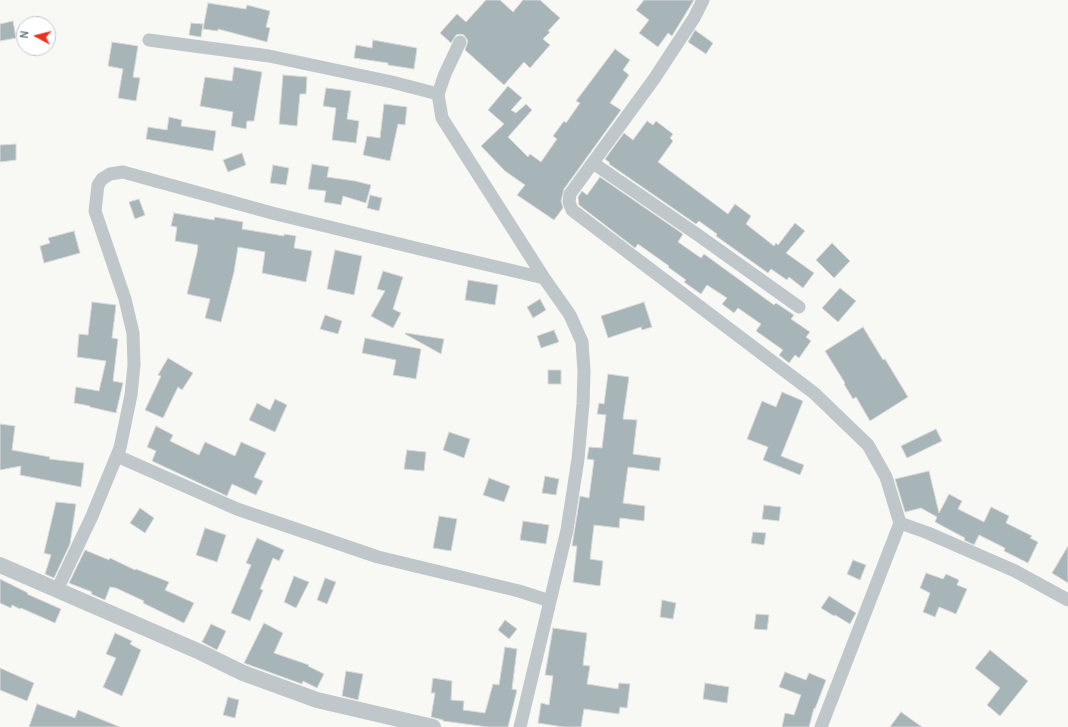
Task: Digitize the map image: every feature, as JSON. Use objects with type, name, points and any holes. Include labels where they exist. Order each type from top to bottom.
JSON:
[{"type":"street","points":[[703,0],[694,18],[654,79],[570,194],[568,202],[572,210],[814,393],[868,445],[886,477],[900,523],[821,727]]},
{"type":"street","points":[[149,40],[269,56],[392,82],[438,94]]},
{"type":"street","points":[[460,42],[445,74],[438,94],[442,118],[544,278],[570,315],[582,342],[584,371],[583,404],[578,459],[567,530],[520,727]]},
{"type":"street","points":[[593,163],[799,307]]},
{"type":"street","points":[[57,590],[92,516],[117,456],[132,395],[134,364],[132,333],[125,299],[95,211],[98,185],[102,179],[110,174],[123,172],[272,213],[544,278]]},
{"type":"street","points":[[117,456],[237,509],[378,557],[519,591],[550,601]]},
{"type":"street","points":[[900,523],[928,533],[1015,572],[1068,600]]},
{"type":"street","points":[[0,565],[200,652],[243,673],[317,700],[433,727]]},
{"type":"building","points":[[486,0],[500,0],[513,12],[523,0],[540,0],[560,18],[543,39],[550,45],[530,68],[524,62],[504,85],[465,50],[468,41],[464,35],[456,35],[451,43],[440,33],[457,14],[466,22]]},
{"type":"building","points":[[644,0],[694,0],[672,36],[668,33],[658,47],[639,33],[649,20],[636,10]]},
{"type":"building","points":[[208,3],[246,9],[247,5],[270,11],[266,27],[270,28],[267,42],[218,29],[218,31],[203,29]]},
{"type":"building","points":[[13,21],[16,38],[0,41],[0,24]]},
{"type":"building","points":[[191,23],[203,24],[201,37],[189,35]]},
{"type":"building","points":[[695,30],[713,43],[706,54],[688,42]]},
{"type":"building","points":[[373,40],[417,48],[414,69],[388,65],[388,63],[354,58],[356,45],[372,48]]},
{"type":"building","points":[[112,42],[138,46],[133,77],[140,78],[136,101],[118,98],[123,69],[108,66]]},
{"type":"building","points":[[615,49],[630,60],[623,70],[629,75],[610,103],[621,110],[564,189],[561,201],[563,208],[554,220],[517,195],[525,185],[505,171],[481,146],[504,124],[488,110],[508,86],[522,98],[511,110],[516,113],[526,104],[532,110],[508,137],[528,157],[530,154],[541,162],[557,139],[553,136],[564,121],[566,123],[580,103],[576,101]]},
{"type":"building","points":[[234,67],[262,72],[254,121],[247,121],[246,129],[231,126],[233,112],[200,106],[205,77],[232,81]]},
{"type":"building","points":[[283,75],[307,77],[306,94],[300,94],[297,126],[279,124]]},
{"type":"building","points":[[326,88],[351,91],[347,119],[359,121],[356,143],[332,140],[336,108],[323,106]]},
{"type":"building","points":[[384,104],[407,107],[405,125],[398,124],[390,161],[363,155],[367,136],[380,138]]},
{"type":"building","points":[[169,117],[182,120],[181,126],[216,131],[213,151],[146,139],[148,127],[167,130]]},
{"type":"building","points":[[647,121],[653,125],[656,121],[673,134],[670,138],[673,141],[658,162],[728,214],[735,204],[751,216],[746,224],[774,246],[776,243],[778,245],[795,223],[805,231],[786,253],[814,273],[803,288],[789,277],[787,280],[771,269],[768,273],[716,236],[717,234],[699,221],[696,224],[609,164],[610,163],[605,159],[624,133],[633,140]]},
{"type":"building","points":[[16,144],[16,160],[0,162],[0,145]]},
{"type":"building","points":[[242,153],[246,165],[228,172],[223,160]]},
{"type":"building","points":[[312,164],[329,167],[327,177],[371,185],[366,203],[343,196],[341,205],[324,202],[326,191],[308,189]]},
{"type":"building","points":[[273,165],[289,168],[286,185],[270,183]]},
{"type":"building","points":[[600,177],[683,234],[678,242],[701,258],[704,254],[774,305],[776,303],[794,315],[791,319],[810,332],[806,337],[811,341],[799,358],[795,355],[789,363],[779,355],[783,350],[756,331],[761,324],[738,308],[734,313],[722,304],[727,298],[707,285],[701,294],[684,282],[686,280],[668,267],[669,266],[638,244],[635,248],[579,205],[578,197],[582,191],[587,195]]},
{"type":"building","points":[[370,195],[382,198],[379,211],[367,208]]},
{"type":"building","points":[[139,199],[145,215],[135,219],[129,202]]},
{"type":"building","points":[[174,213],[214,220],[215,217],[243,222],[242,229],[284,236],[284,234],[296,236],[294,248],[312,251],[306,282],[262,273],[265,252],[238,247],[234,272],[221,322],[205,318],[210,299],[187,294],[198,245],[175,241],[177,227],[171,226]]},
{"type":"building","points":[[74,231],[80,253],[44,263],[40,246],[50,243],[48,238]]},
{"type":"building","points":[[832,243],[850,261],[834,278],[816,260]]},
{"type":"building","points":[[335,250],[362,256],[354,295],[327,289]]},
{"type":"building","points":[[383,271],[403,277],[393,309],[401,313],[393,328],[371,316],[385,291],[377,289]]},
{"type":"building","points":[[468,280],[498,285],[495,305],[465,300]]},
{"type":"building","points":[[840,288],[856,301],[838,322],[822,308]]},
{"type":"building","points":[[540,299],[546,310],[533,318],[527,307]]},
{"type":"building","points":[[92,302],[116,305],[112,338],[118,339],[113,381],[123,383],[116,413],[74,403],[76,387],[99,391],[106,361],[77,357],[79,334],[88,335]]},
{"type":"building","points":[[644,302],[652,327],[642,330],[641,327],[608,338],[601,316]]},
{"type":"building","points":[[325,315],[342,321],[338,334],[320,329]]},
{"type":"building","points":[[863,327],[883,360],[885,359],[908,397],[870,421],[856,397],[853,399],[825,351]]},
{"type":"building","points":[[554,330],[559,342],[541,348],[537,336]]},
{"type":"building","points":[[405,334],[444,339],[441,354]]},
{"type":"building","points":[[365,338],[421,349],[416,379],[393,375],[396,360],[362,353]]},
{"type":"building","points":[[168,358],[193,373],[182,390],[178,387],[163,418],[145,410],[161,376],[158,375]]},
{"type":"building","points":[[548,370],[561,370],[561,384],[548,384]]},
{"type":"building","points":[[608,374],[629,377],[623,419],[637,420],[633,454],[661,458],[659,471],[628,467],[623,503],[645,506],[644,521],[620,518],[619,528],[594,525],[590,559],[603,561],[600,586],[573,582],[577,546],[572,546],[580,496],[589,498],[594,460],[587,459],[589,447],[602,448],[606,415],[597,414],[599,403],[604,404]]},
{"type":"building","points":[[782,392],[803,401],[781,456],[804,465],[800,475],[763,460],[768,447],[747,439],[762,401],[776,407]]},
{"type":"building","points":[[275,399],[287,405],[275,432],[249,420],[257,403],[270,410]]},
{"type":"building","points":[[0,424],[15,426],[12,450],[50,457],[49,459],[84,463],[81,487],[20,475],[21,466],[0,470]]},
{"type":"building","points":[[156,426],[173,435],[170,441],[199,455],[205,442],[235,456],[241,442],[266,453],[254,477],[263,481],[256,495],[232,484],[227,496],[152,461],[156,451],[147,447]]},
{"type":"building","points":[[936,429],[942,441],[907,458],[901,446]]},
{"type":"building","points":[[449,432],[470,439],[464,458],[443,450]]},
{"type":"building","points":[[407,450],[426,452],[424,471],[404,469]]},
{"type":"building","points":[[929,471],[939,513],[949,494],[962,501],[958,509],[984,522],[991,507],[1009,516],[1006,523],[1032,536],[1030,538],[1038,542],[1028,563],[1004,551],[1005,548],[979,535],[974,545],[964,540],[965,538],[935,522],[937,517],[921,508],[905,512],[895,479]]},
{"type":"building","points":[[545,476],[559,479],[556,495],[542,493]]},
{"type":"building","points":[[489,478],[510,486],[504,502],[483,495]]},
{"type":"building","points":[[56,502],[76,504],[70,544],[54,578],[45,574],[51,555],[44,553]]},
{"type":"building","points":[[764,505],[781,507],[779,521],[762,519]]},
{"type":"building","points":[[140,508],[154,518],[145,533],[130,523]]},
{"type":"building","points":[[439,516],[457,519],[451,551],[433,548]]},
{"type":"building","points":[[523,521],[549,525],[546,544],[520,540]]},
{"type":"building","points":[[205,528],[226,535],[217,562],[196,555]]},
{"type":"building","points":[[753,532],[766,533],[764,545],[751,543]]},
{"type":"building","points":[[257,538],[284,550],[279,561],[273,558],[260,589],[263,590],[250,621],[231,613],[251,565],[246,563]]},
{"type":"building","points":[[1068,546],[1068,583],[1052,573]]},
{"type":"building","points":[[85,550],[109,560],[110,558],[135,570],[136,569],[169,582],[165,590],[194,603],[184,623],[143,603],[144,601],[116,588],[110,587],[105,600],[91,594],[92,592],[69,583]]},
{"type":"building","points":[[853,560],[866,565],[860,580],[847,574]]},
{"type":"building","points":[[926,573],[943,579],[946,574],[959,580],[957,585],[967,589],[956,614],[939,607],[935,617],[923,612],[930,593],[920,588]]},
{"type":"building","points":[[294,576],[309,582],[296,608],[284,602]]},
{"type":"building","points":[[325,578],[336,582],[327,604],[317,600]]},
{"type":"building","points":[[0,579],[28,593],[27,594],[61,609],[55,623],[21,608],[20,609],[12,605],[11,608],[0,603]]},
{"type":"building","points":[[829,596],[856,613],[850,624],[821,608]]},
{"type":"building","points":[[662,600],[676,603],[673,619],[660,617]]},
{"type":"building","points":[[756,614],[769,615],[767,630],[754,629]]},
{"type":"building","points":[[505,620],[517,629],[509,639],[498,630]]},
{"type":"building","points":[[264,623],[283,633],[274,653],[309,665],[308,666],[324,674],[317,688],[303,681],[302,684],[244,663]]},
{"type":"building","points":[[211,624],[226,631],[217,650],[202,642]]},
{"type":"building","points":[[553,628],[587,633],[583,665],[590,666],[587,684],[618,689],[619,683],[630,684],[627,708],[620,707],[619,714],[584,709],[581,727],[564,727],[538,723],[541,703],[549,705],[553,676],[545,675]]},
{"type":"building","points":[[115,633],[132,641],[130,644],[141,650],[122,696],[103,687],[116,658],[106,654]]},
{"type":"building","points":[[505,647],[517,649],[512,689],[517,690],[508,727],[488,727],[443,721],[431,717],[435,693],[431,693],[433,678],[452,681],[451,700],[464,701],[463,710],[485,713],[493,684],[499,685]]},
{"type":"building","points":[[990,650],[1028,681],[1000,716],[987,705],[1000,688],[975,668]]},
{"type":"building","points":[[0,668],[34,683],[27,701],[0,690]]},
{"type":"building","points":[[346,671],[363,674],[358,700],[342,696]]},
{"type":"building","points":[[785,672],[806,680],[809,673],[826,680],[815,709],[814,708],[809,727],[782,727],[785,713],[794,715],[801,695],[779,687]]},
{"type":"building","points":[[705,683],[729,687],[727,703],[703,699]]},
{"type":"building","points":[[228,697],[239,700],[235,718],[223,715]]},
{"type":"building","points":[[37,704],[75,718],[78,710],[120,727],[29,727]]},
{"type":"building","points":[[901,712],[922,727],[890,727]]}]
